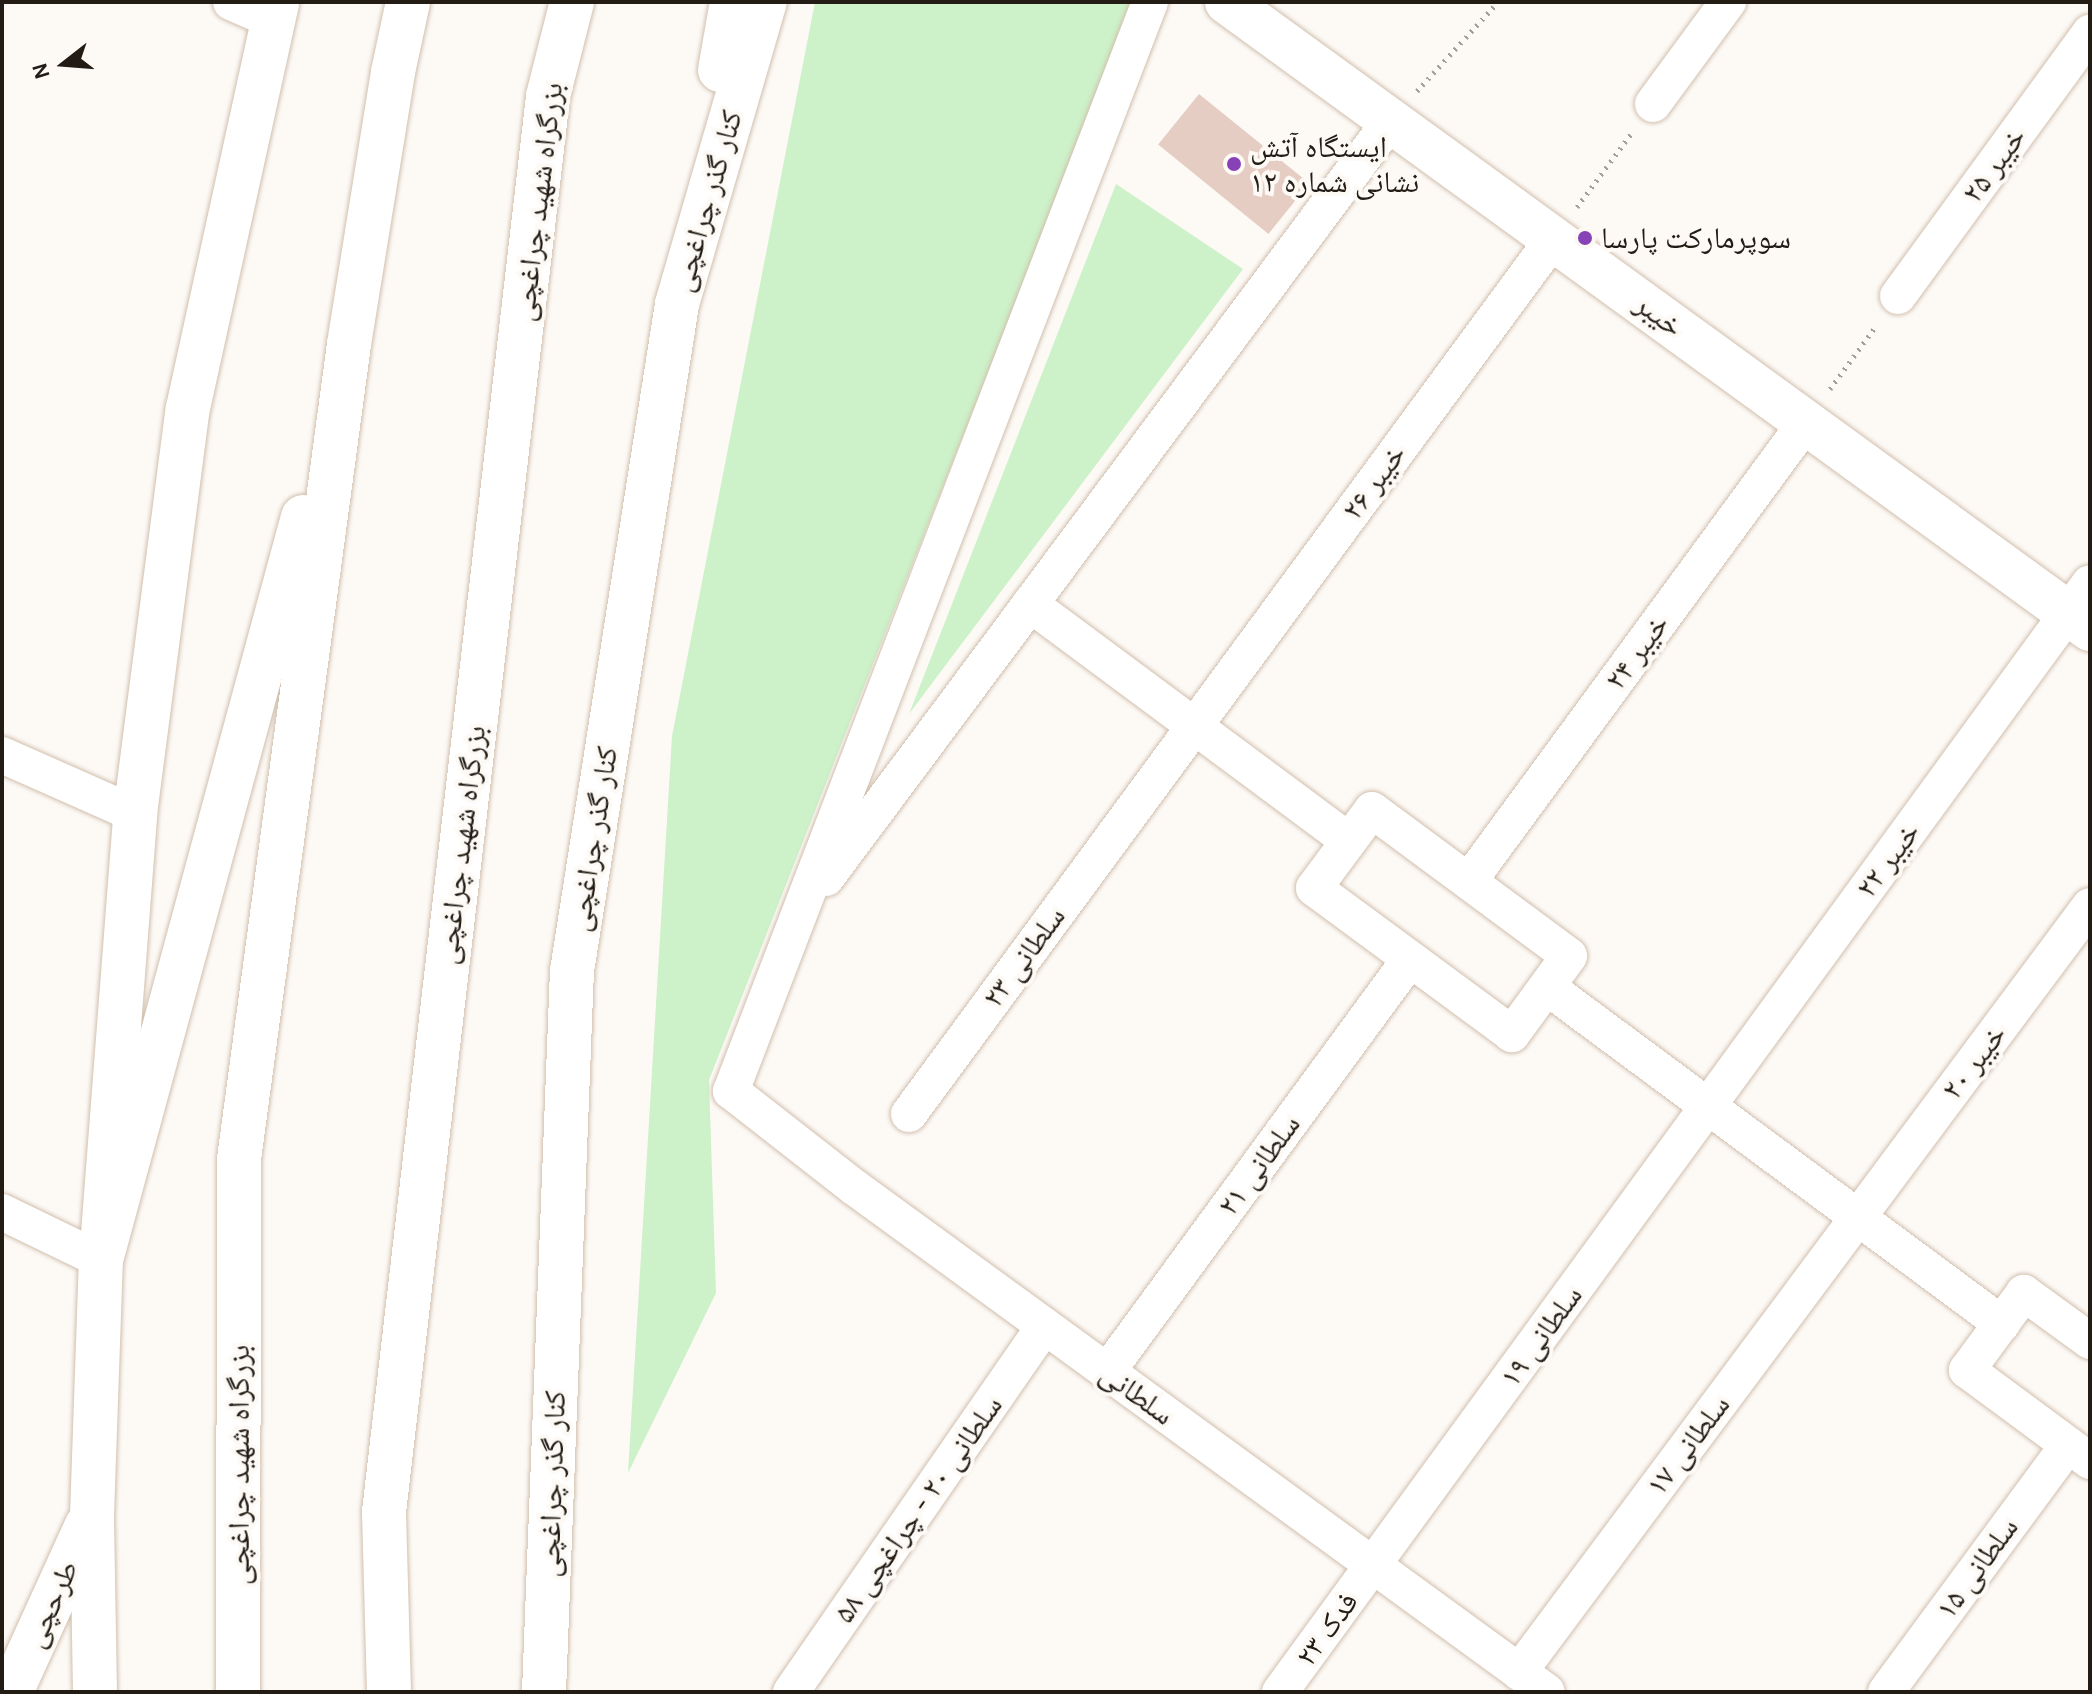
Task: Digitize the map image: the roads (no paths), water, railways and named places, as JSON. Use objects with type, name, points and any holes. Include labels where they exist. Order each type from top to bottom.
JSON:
[{"type":"main road","name":"بزرگراه شهید چراغچی","points":[[238,1692],[239,1159],[349,344],[393,72],[408,2]]},
{"type":"main road","name":"بزرگراه شهید چراغچی","points":[[389,1692],[384,1512],[548,96],[572,2]]},
{"type":"main road","points":[[677,304],[732,2]]},
{"type":"main road","name":"کنار گذر چراغچی","points":[[544,1692],[572,971],[677,304],[765,2]]},
{"type":"main road","name":"خیبر","points":[[1227,2],[1806,422],[2083,609]]},
{"type":"main road","points":[[95,1692],[92,1515],[101,1260],[135,814],[188,408],[277,8]]},
{"type":"main road","points":[[101,1260],[349,344]]},
{"type":"main road","name":"طرحچی","points":[[11,1692],[92,1515]]},
{"type":"street","points":[[231,2],[277,8]]},
{"type":"street","points":[[799,915],[1150,2]]},
{"type":"street","points":[[1653,104],[1728,2]]},
{"type":"street","name":"خیبر ۲۵","points":[[1898,296],[2090,33]]},
{"type":"street","points":[[799,915],[1392,119]]},
{"type":"street","name":"خیبر ۲۶","points":[[1194,726],[1554,238]]},
{"type":"street","name":"خیبر ۲۴","points":[[1469,881],[1806,422]]},
{"type":"street","points":[[1030,604],[1349,841]]},
{"type":"street","name":"خیبر ۲۲","points":[[1708,1106],[2083,609]]},
{"type":"street","name":"سلطانی ۲۳","points":[[909,1114],[1194,726]]},
{"type":"street","points":[[2,755],[135,814]]},
{"type":"street","points":[[1372,810],[1469,881],[1569,956],[1512,1034],[1314,888],[1372,810]]},
{"type":"street","name":"خیبر ۲۰","points":[[1858,1218],[2090,906]]},
{"type":"street","name":"سلطانی","points":[[799,915],[731,1091],[854,1187],[1533,1682]]},
{"type":"street","name":"سلطانی ۲۱","points":[[1107,1372],[1410,959]]},
{"type":"street","points":[[1547,987],[2002,1324]]},
{"type":"street","name":"سلطانی ۱۹","points":[[1373,1565],[1708,1106]]},
{"type":"street","points":[[2,1212],[101,1260]]},
{"type":"street","name":"سلطانی ۱۷","points":[[1533,1682],[1858,1218]]},
{"type":"street","points":[[2079,1453],[1967,1370],[2024,1293],[2090,1341]]},
{"type":"street","name":"سلطانی ۲۰ - چراغچی ۵۸","points":[[791,1692],[1044,1326]]},
{"type":"street","name":"سلطانی ۱۵","points":[[1886,1692],[2079,1453]]},
{"type":"street","name":"فدک ۲۳","points":[[1280,1692],[1373,1565]]},
{"type":"place","name":"ایستگاه آتش نشانی شماره ۱۲","points":[[1234,164]]},
{"type":"place","name":"سوپرمارکت پارسا","points":[[1585,238]]}]
